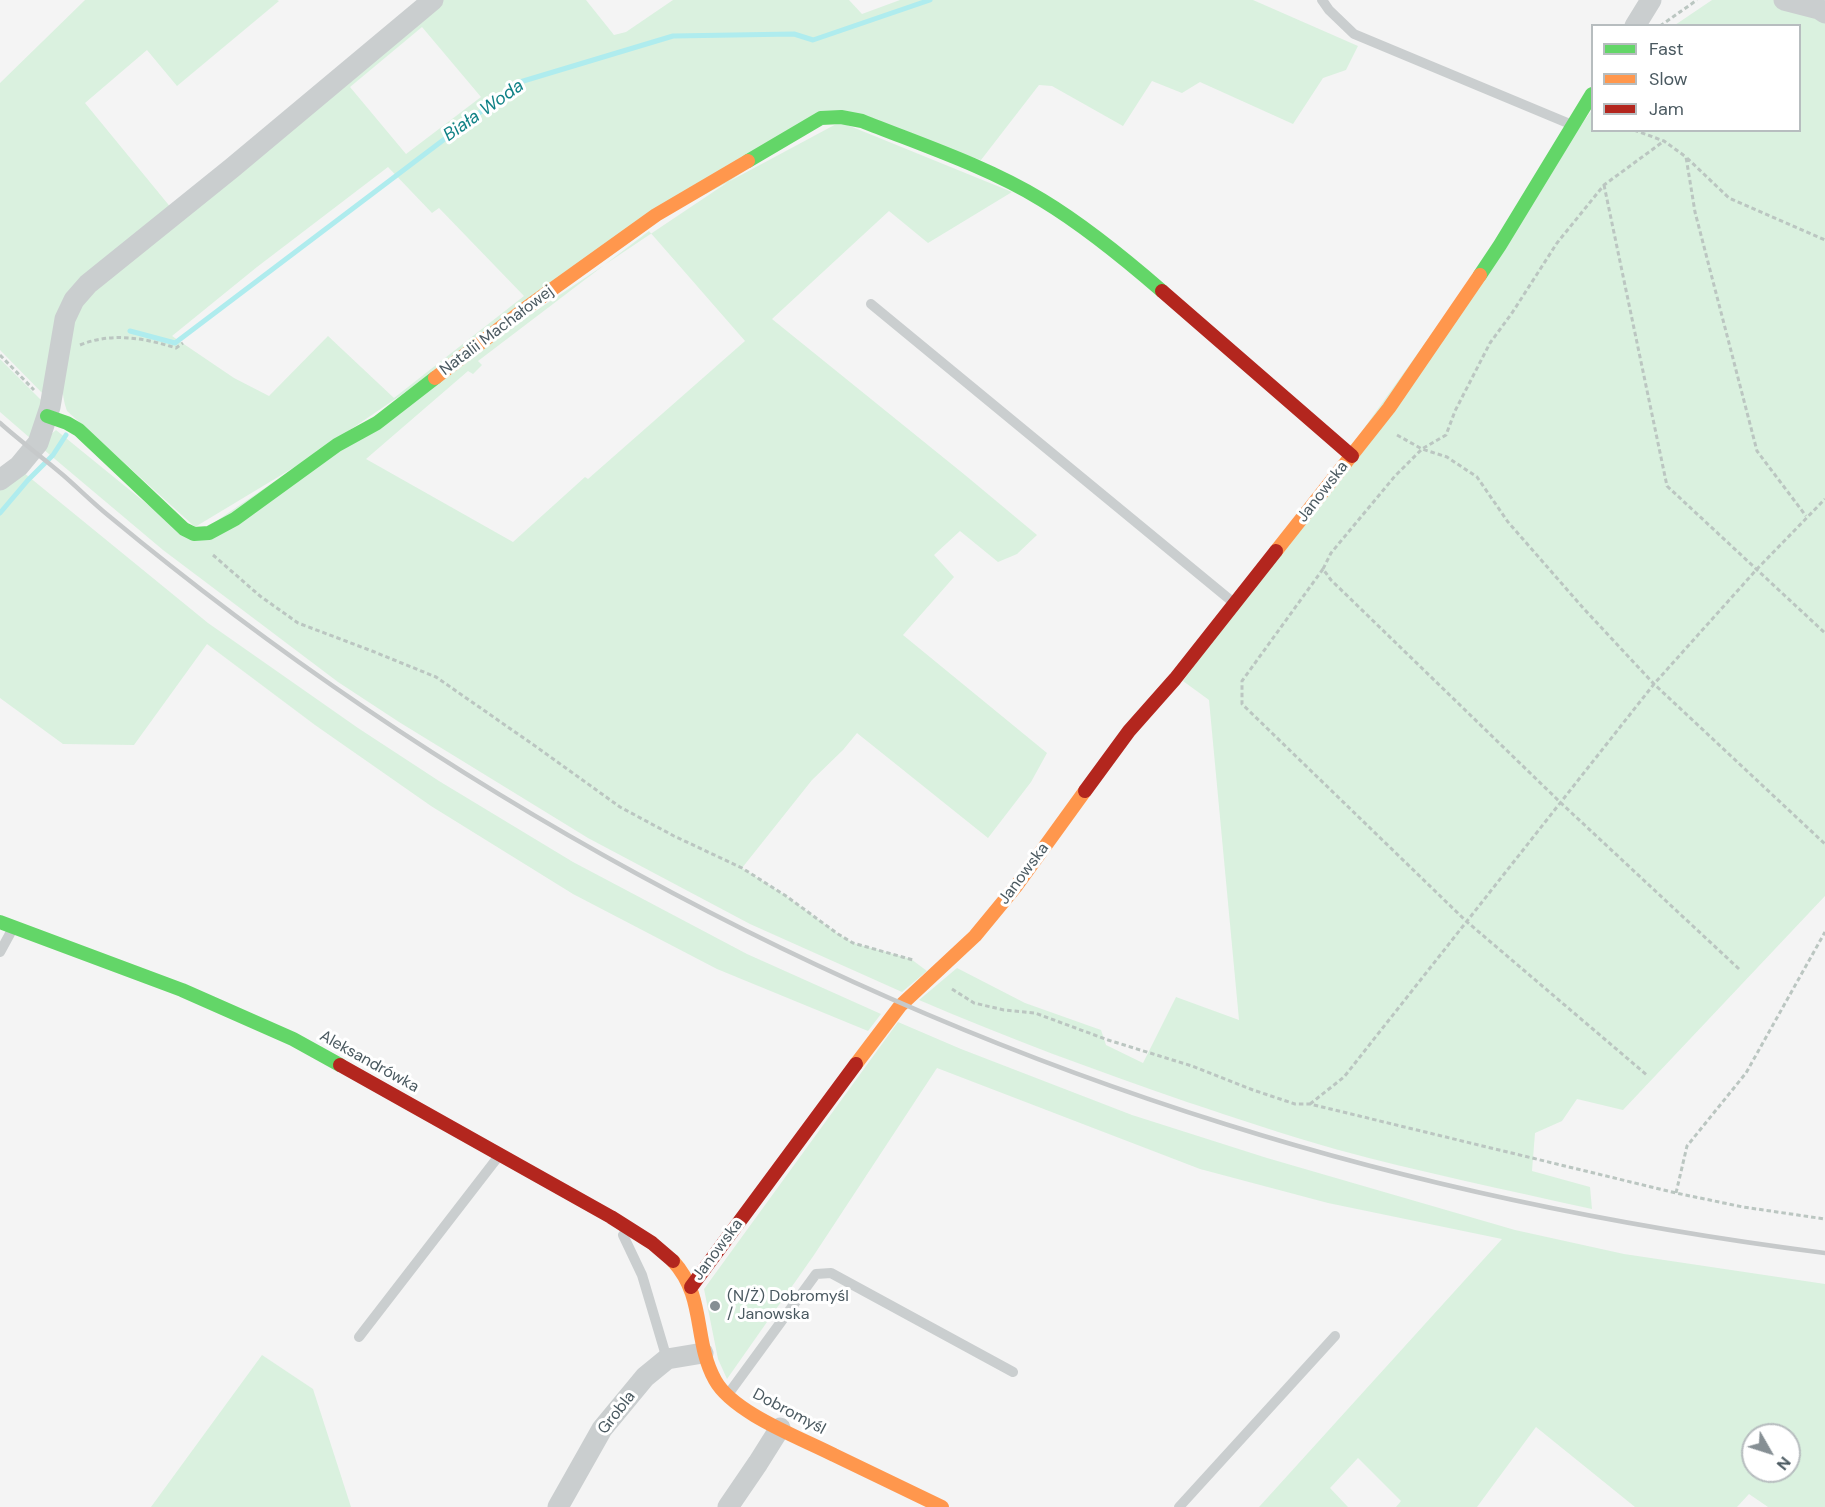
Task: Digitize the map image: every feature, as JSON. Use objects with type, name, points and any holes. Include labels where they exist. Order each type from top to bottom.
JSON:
[{"type":"street","points":[[0,480],[19,466],[38,443],[48,412],[65,319],[74,300],[88,284],[434,0]]},
{"type":"street","points":[[1636,24],[1651,0]]},
{"type":"street","points":[[1784,0],[1820,9],[1825,13]]},
{"type":"street","name":"Janowska","points":[[690,1287],[887,1021],[975,936],[1017,885],[1130,731],[1175,679],[1352,456],[1430,350],[1500,244],[1591,97]]},
{"type":"street","name":"Natalii Machałowej","points":[[48,412],[79,430],[184,529],[194,534],[209,533],[235,519],[337,445],[377,423],[526,308],[656,215],[820,118],[841,117],[862,121],[981,169]]},
{"type":"street","name":"Janowska","points":[[981,169],[1041,199],[1094,234],[1196,319],[1352,456]]},
{"type":"street","name":"Aleksandrówka","points":[[7,924],[182,990],[284,1035],[642,1236],[668,1257],[684,1275],[690,1287]]},
{"type":"street","name":"Dobromyśl","points":[[690,1287],[710,1374],[715,1384],[727,1396],[780,1428],[942,1507]]},
{"type":"street","points":[[667,1359],[704,1353]]},
{"type":"street","name":"Grobla","points":[[558,1507],[602,1429],[645,1377],[667,1359]]},
{"type":"street","points":[[728,1507],[780,1428]]},
{"type":"lane","points":[[1322,0],[1354,34],[1573,126]]},
{"type":"lane","points":[[871,304],[1235,604]]},
{"type":"lane","points":[[0,952],[7,924]]},
{"type":"lane","points":[[359,1337],[500,1155]]},
{"type":"lane","points":[[611,1217],[627,1241],[642,1275],[667,1359]]},
{"type":"lane","points":[[727,1396],[816,1274],[831,1274],[1013,1372]]},
{"type":"lane","points":[[1179,1507],[1335,1336]]},
{"type":"path","points":[[1663,24],[1697,0]]},
{"type":"path","points":[[1639,132],[1664,141],[1686,157],[1729,198],[1825,240]]},
{"type":"path","points":[[1648,1076],[1466,921],[1242,704],[1242,681],[1323,569],[1331,553],[1395,476],[1422,449],[1446,435],[1455,411],[1490,343],[1512,314],[1557,243],[1604,185],[1664,141]]},
{"type":"path","points":[[1686,157],[1695,212],[1757,451],[1806,516]]},
{"type":"path","points":[[1604,185],[1667,486],[1825,633]]},
{"type":"path","points":[[57,361],[82,344],[110,337],[134,338],[176,348],[183,343]]},
{"type":"path","points":[[0,355],[48,412]]},
{"type":"path","points":[[1376,424],[1422,449],[1447,457],[1477,477],[1508,522],[1654,684],[1825,844]]},
{"type":"path","points":[[1310,1104],[1344,1077],[1654,684],[1757,569],[1825,499]]},
{"type":"path","points":[[1323,569],[1330,580],[1561,803],[1739,969]]},
{"type":"path","points":[[1676,1193],[1687,1146],[1746,1073],[1825,932]]},
{"type":"green space","points":[[85,0],[279,1],[177,86],[147,50],[85,103],[172,209],[80,283],[44,395],[0,350],[0,83]]},
{"type":"green space","points":[[441,0],[586,0],[614,35],[626,32],[673,0],[849,0],[862,14],[900,0],[1253,0],[1358,46],[1346,70],[1323,78],[1293,124],[1200,82],[1182,93],[1152,81],[1123,126],[1052,86],[1039,85],[981,160],[834,111],[376,418],[195,527],[67,411],[62,384],[64,357],[80,304]],"holes":[[[422,27],[481,97],[406,154],[350,87]],[[388,167],[432,213],[439,208],[524,296],[394,398],[328,336],[269,396],[234,378],[172,336],[257,267]]]},
{"type":"green space","points":[[1712,0],[1825,0],[1825,896],[1623,1110],[1577,1099],[1562,1121],[1535,1133],[1532,1171],[1590,1187],[1592,1209],[1399,1165],[1298,1138],[1086,1066],[919,1000],[957,968],[1025,1003],[1101,1030],[1106,1045],[1143,1063],[1176,997],[1239,1020],[1209,700],[1183,681],[1591,111],[1591,132],[1801,132],[1801,24],[1676,24]]},
{"type":"green space","points":[[840,122],[1012,192],[928,243],[889,211],[772,319],[1037,535],[1017,554],[998,562],[960,531],[934,555],[954,577],[903,635],[1047,753],[1031,782],[988,838],[857,733],[812,780],[742,868],[853,943],[911,959],[927,971],[902,992],[750,924],[588,838],[399,722],[338,682],[163,550],[43,449],[50,435],[56,430],[190,539],[659,219]],"holes":[[[649,231],[745,341],[588,479],[585,477],[513,542],[366,459],[468,371],[473,374],[482,365],[478,361]]]},
{"type":"green space","points":[[0,359],[42,401],[30,438],[0,412]]},
{"type":"green space","points":[[23,472],[208,623],[358,728],[439,781],[573,862],[747,954],[881,1014],[868,1031],[717,969],[573,894],[431,806],[315,725],[207,644],[134,745],[63,744],[0,698],[0,489]]},
{"type":"green space","points":[[898,1022],[961,1049],[1132,1115],[1267,1158],[1515,1230],[1624,1254],[1825,1284],[1825,1507],[1768,1507],[1749,1494],[1737,1507],[1635,1507],[1536,1427],[1477,1507],[1396,1507],[1401,1501],[1358,1458],[1330,1488],[1348,1507],[1259,1507],[1502,1239],[1328,1203],[1200,1169],[937,1068],[814,1255],[727,1379],[718,1359],[704,1289]]},
{"type":"green space","points":[[262,1355],[313,1389],[351,1507],[151,1507]]},
{"type":"waterway","name":"Biała Woda","points":[[130,331],[175,343],[520,82],[673,36],[794,34],[813,40],[930,0]]},
{"type":"waterway","name":"Biała Woda","points":[[0,513],[53,455],[66,435]]},
{"type":"railway","points":[[0,423],[109,516],[234,615],[364,707],[499,794],[637,874],[780,947],[925,1014],[1074,1073],[1225,1124],[1373,1167],[1522,1202],[1598,1217],[1673,1231],[1825,1253]]},
{"type":"traffic: fast","points":[[1480,275],[1591,96]]},
{"type":"traffic: fast","points":[[748,161],[821,118],[841,117],[862,121],[954,157],[1021,188],[1089,232],[1162,291]]},
{"type":"traffic: fast","points":[[47,416],[79,430],[184,529],[194,534],[209,533],[235,519],[337,445],[377,423],[435,378]]},
{"type":"traffic: fast","points":[[0,922],[182,990],[293,1039],[340,1065]]},
{"type":"traffic: slow","points":[[435,378],[526,308],[656,215],[748,161]]},
{"type":"traffic: slow","points":[[1276,551],[1389,408],[1480,275]]},
{"type":"traffic: slow","points":[[856,1064],[900,1006],[975,936],[1017,885],[1085,791]]},
{"type":"traffic: slow","points":[[673,1261],[690,1289],[708,1365],[724,1392],[769,1424],[942,1507]]},
{"type":"traffic: jam","points":[[1162,291],[1352,456]]},
{"type":"traffic: jam","points":[[1085,791],[1129,731],[1175,679],[1276,551]]},
{"type":"traffic: jam","points":[[691,1287],[856,1064]]},
{"type":"traffic: jam","points":[[340,1065],[611,1217],[652,1243],[673,1261]]},
{"type":"place","name":"(N/Ż) Dobromyśl / Janowska","points":[[715,1306]]}]
